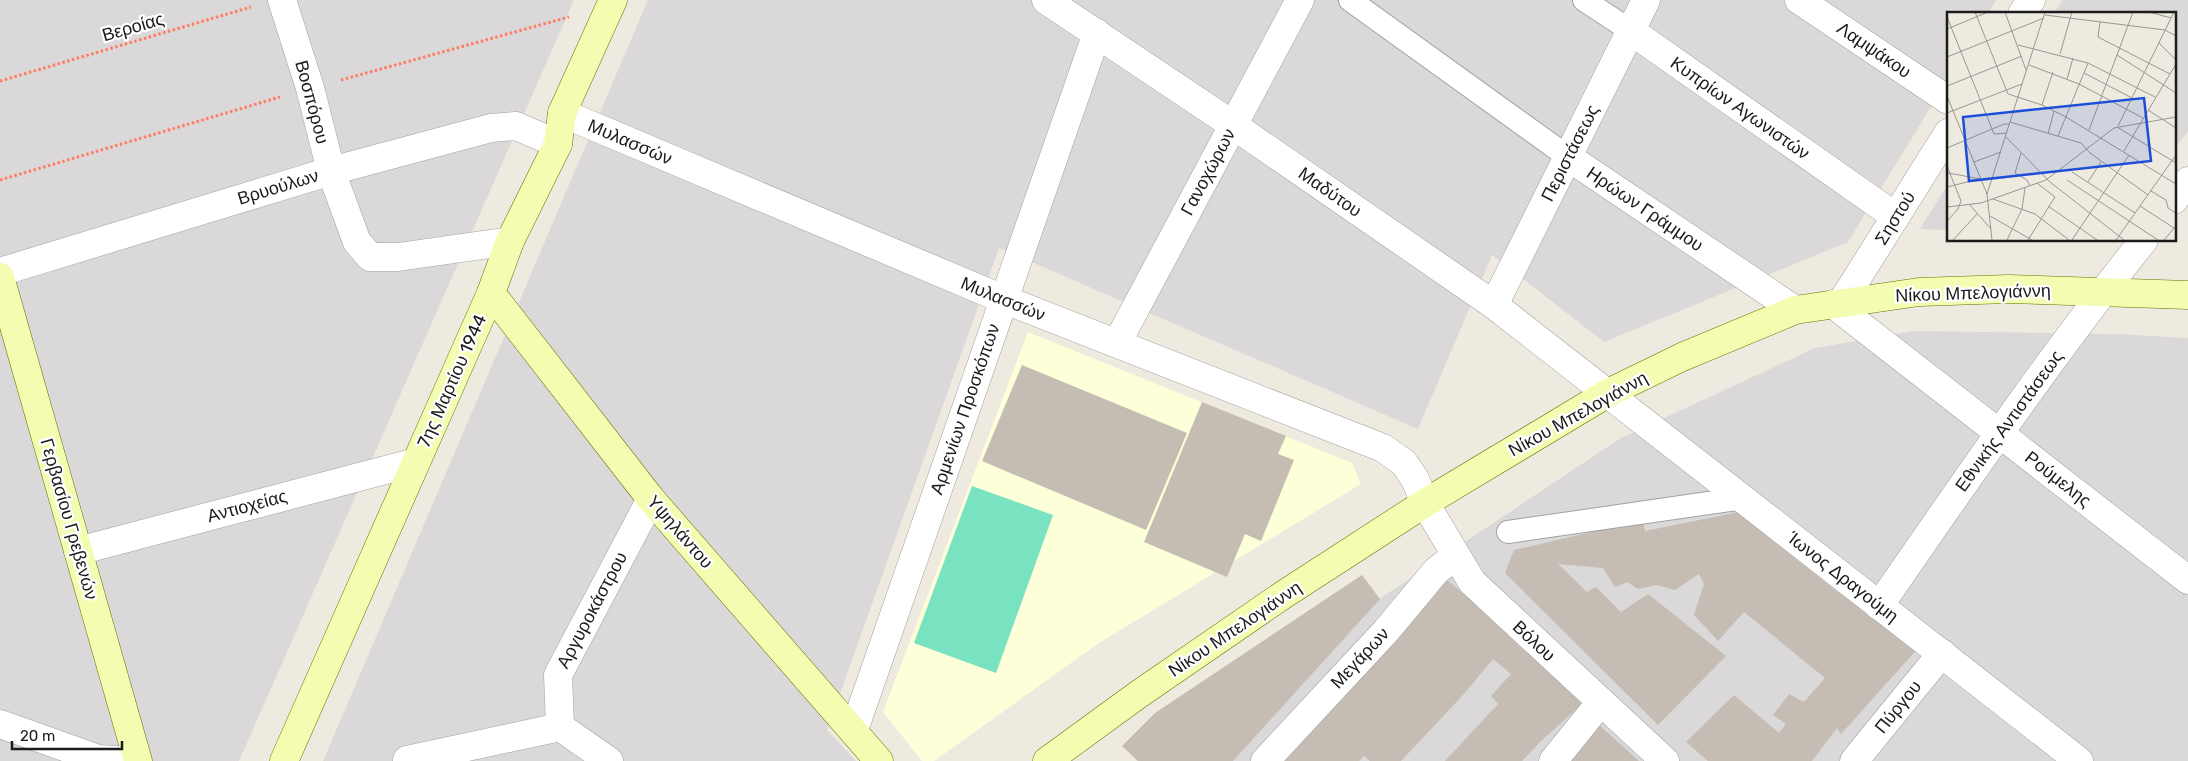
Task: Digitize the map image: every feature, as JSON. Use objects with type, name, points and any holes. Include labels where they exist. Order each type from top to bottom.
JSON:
[{"type":"main road","name":"7ης Μαρτίου 1944","points":[[284,761],[491,293],[510,241],[558,144],[562,113],[613,0]]},
{"type":"main road","name":"Γερβασίου Γρεβενών","points":[[0,277],[138,761]]},
{"type":"main road","name":"Νίκου Μπελογιάννη","points":[[1046,761],[1139,694],[1283,595],[1425,503],[1608,393],[1682,357],[1795,310],[1919,292],[2008,289],[2188,295]]},
{"type":"main road","name":"Υψηλάντου","points":[[491,293],[651,499],[879,761]]},
{"type":"street","name":"Μαδύτου","points":[[1046,0],[1233,125],[1494,305],[1608,393]]},
{"type":"street","name":"Γανοχώρων","points":[[1116,343],[1300,0]]},
{"type":"street","name":"Περιστάσεως","points":[[1494,305],[1646,0]]},
{"type":"street","name":"Λαμψάκου","points":[[1799,0],[1947,99]]},
{"type":"street","points":[[2023,12],[2031,0]]},
{"type":"street","name":"Βοσπόρου","points":[[268,3],[310,88],[331,171],[357,242],[370,257],[398,257],[510,241]]},
{"type":"street","name":"Κυπρίων Αγωνιστών","points":[[1631,31],[1896,217]]},
{"type":"street","name":"Αρμενίων Προσκόπων","points":[[854,730],[1097,33]]},
{"type":"street","name":"Μυλασσών","points":[[562,113],[1003,299],[1383,448],[1404,463],[1415,479],[1425,503]]},
{"type":"street","name":"Βρυούλων","points":[[0,272],[331,171],[491,128],[516,126],[558,144]]},
{"type":"street","name":"Σηστού","points":[[1838,303],[1896,217],[1947,135]]},
{"type":"street","name":"Ηρώων Γράμμου","points":[[1568,157],[1795,310]]},
{"type":"street","points":[[2176,197],[2188,181]]},
{"type":"street","name":"Εθνικής Αντιστάσεως","points":[[1879,606],[1999,434],[2143,241]]},
{"type":"street","name":"Ρούμελης","points":[[1838,303],[1999,434],[2188,580]]},
{"type":"street","name":"Ίωνος Δραγούμη","points":[[1608,393],[2079,761]]},
{"type":"street","name":"Αντιοχείας","points":[[78,551],[416,462]]},
{"type":"street","name":"Αργυροκάστρου","points":[[560,727],[558,675],[651,499]]},
{"type":"street","name":"Βόλου","points":[[1425,503],[1472,582],[1664,761]]},
{"type":"street","name":"Μεγάρων","points":[[1265,761],[1386,631],[1436,571],[1455,556]]},
{"type":"street","name":"Πύργου","points":[[1854,761],[1942,654]]},
{"type":"street","points":[[1553,761],[1600,703]]},
{"type":"street","points":[[0,724],[90,760],[131,761]]},
{"type":"street","points":[[407,760],[560,727],[609,761]]},
{"type":"lane","name":"Ηρώων Γράμμου","points":[[1350,0],[1568,157]]},
{"type":"lane","name":"Κυπρίων Αγωνιστών","points":[[1584,0],[1631,31]]},
{"type":"lane","points":[[1508,532],[1743,498]]},
{"type":"path","name":"Βεροίας","points":[[0,81],[268,3]]},
{"type":"shaded area","points":[[0,0],[574,0],[239,761],[0,761]]},
{"type":"shaded area","points":[[648,0],[1996,0],[1989,12],[1947,12],[1947,81],[1848,242],[1604,342],[1492,255],[1418,429],[999,248],[827,730],[856,761],[323,761]]},
{"type":"shaded area","points":[[2062,0],[2188,0],[2188,131],[2176,146],[2176,12],[2055,12]]},
{"type":"shaded area","points":[[1947,186],[1947,230],[1920,229]]},
{"type":"shaded area","points":[[1914,331],[2115,334],[2188,338],[2188,761],[1136,761],[1621,438],[1815,348]]},
{"type":"shaded area","points":[[1028,332],[1352,463],[1361,484],[1099,643],[934,761],[922,761],[883,712]]},
{"type":"green space","points":[[972,486],[1053,515],[996,673],[914,643]]},
{"type":"building","points":[[1022,365],[1187,433],[1146,530],[982,461]]},
{"type":"building","points":[[1202,402],[1286,436],[1278,454],[1294,460],[1261,541],[1245,534],[1227,577],[1144,542]]},
{"type":"building","points":[[1739,512],[1835,590],[1875,619],[1920,646],[1841,734],[1837,728],[1812,761],[1708,761],[1686,742],[1734,695],[1779,733],[1786,724],[1773,715],[1789,694],[1804,702],[1825,678],[1744,612],[1718,641],[1694,615],[1704,584],[1699,574],[1675,590],[1657,585],[1638,589],[1627,582],[1615,587],[1603,568],[1558,564],[1587,592],[1596,587],[1621,612],[1648,594],[1726,656],[1658,725],[1505,573],[1514,550],[1643,520],[1645,531]]},
{"type":"building","points":[[1436,571],[1590,697],[1522,761],[1445,761],[1498,704],[1491,696],[1511,674],[1493,659],[1463,695],[1401,761],[1370,761],[1364,756],[1359,761],[1275,761]]},
{"type":"building","points":[[1362,575],[1380,599],[1233,761],[1138,761],[1122,746],[1155,713]]},
{"type":"building","points":[[1599,725],[1639,761],[1567,761]]}]
